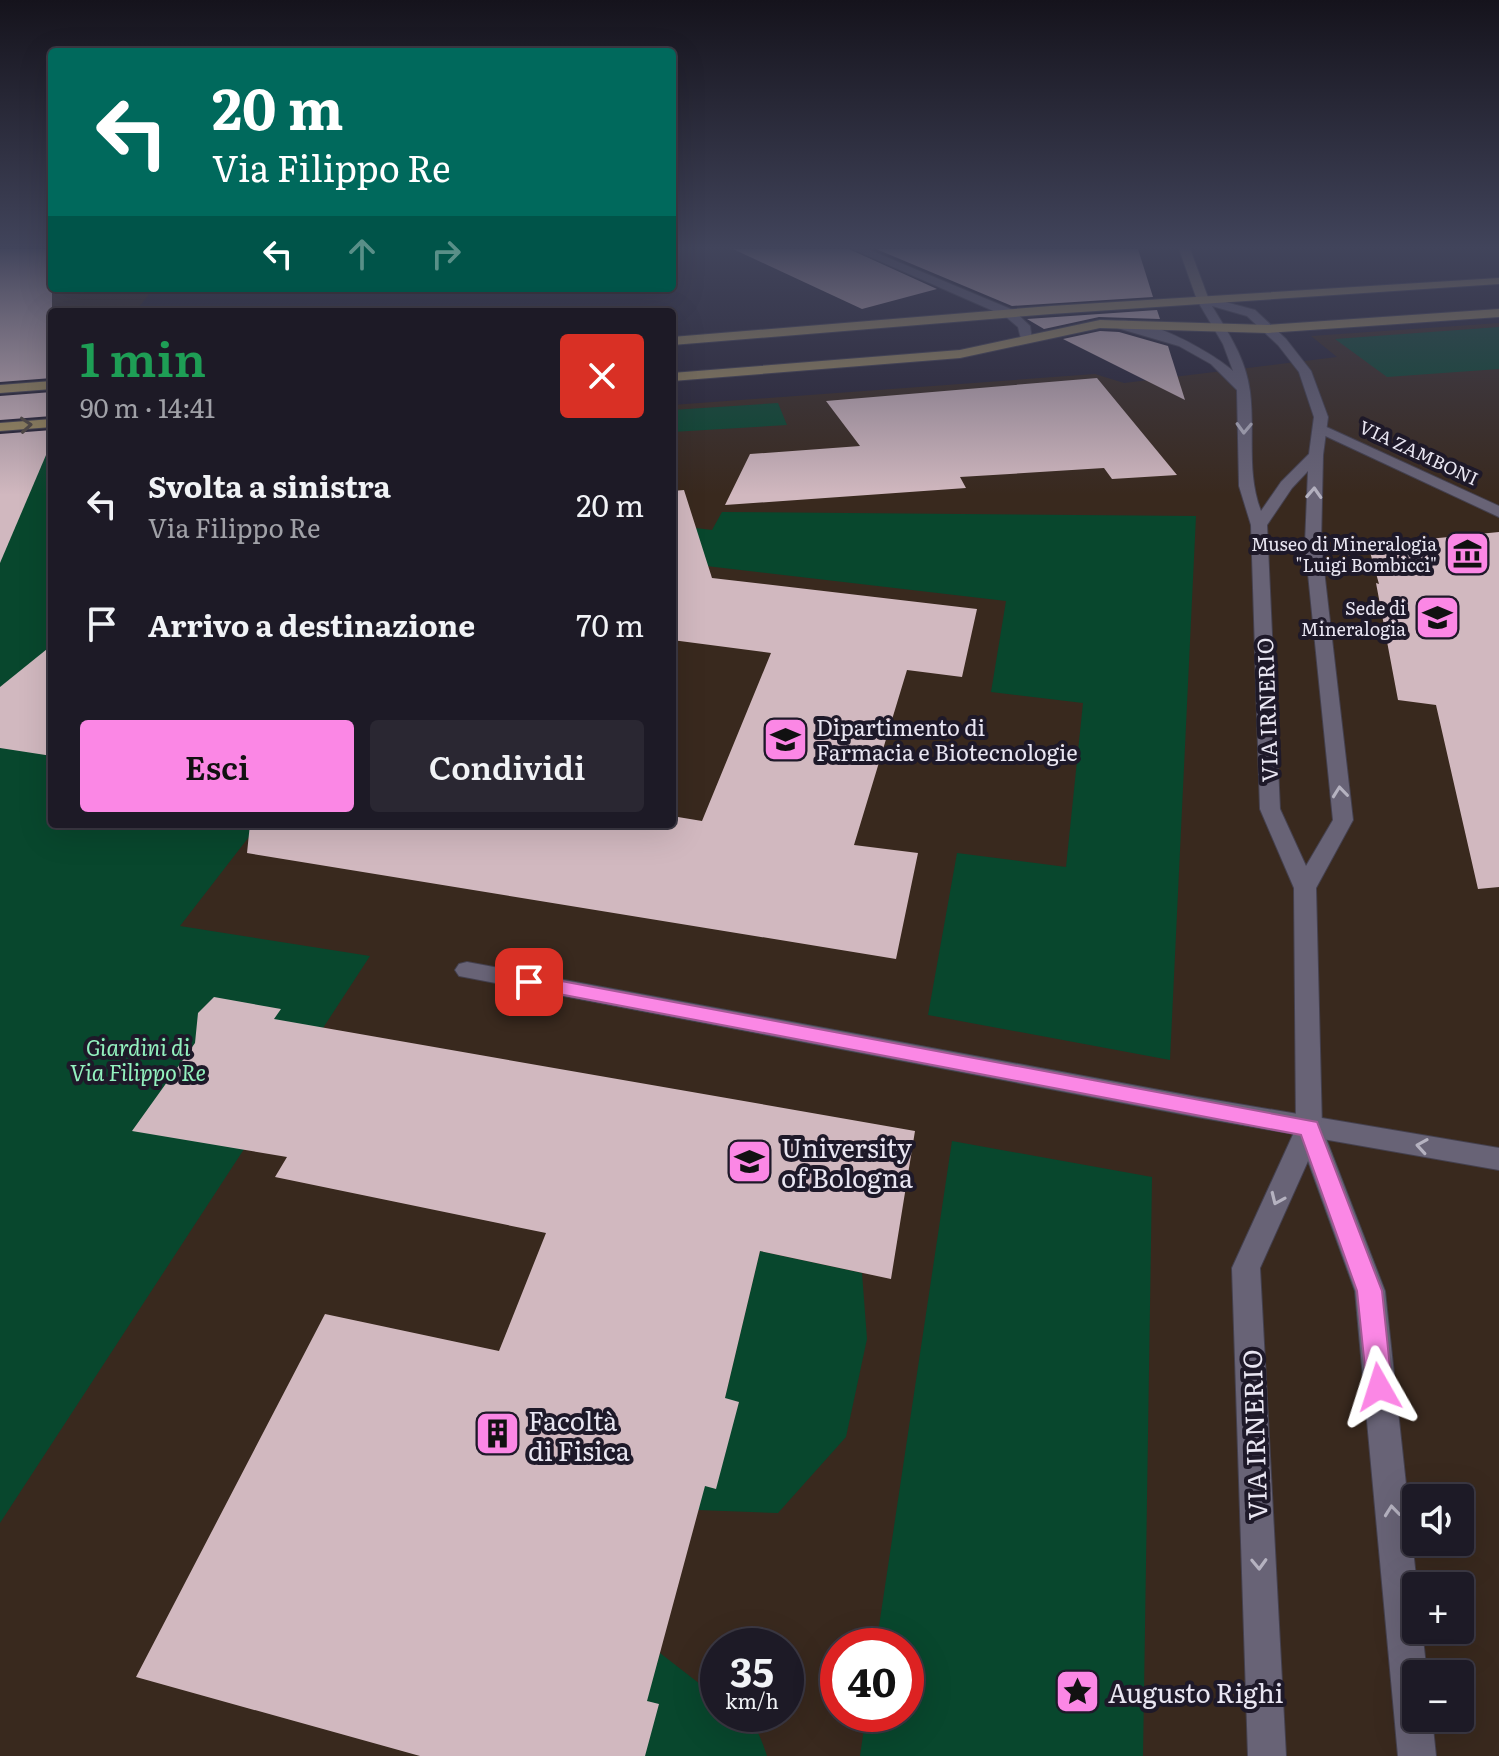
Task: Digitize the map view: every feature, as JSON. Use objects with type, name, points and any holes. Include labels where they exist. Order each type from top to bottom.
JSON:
[{"type":"main road","points":[[676,341],[793,331]]},
{"type":"main road","points":[[676,377],[947,355],[1068,331]]},
{"type":"main road","points":[[0,389],[48,385]]},
{"type":"main road","points":[[0,427],[48,423]]},
{"type":"street","points":[[1025,331],[1026,340]]},
{"type":"street","points":[[1143,331],[1178,342],[1210,358],[1233,376],[1242,389]]},
{"type":"street","name":"VIA IRNERIO","points":[[1219,331],[1240,372],[1245,419],[1242,462],[1251,507],[1259,525],[1270,809],[1305,888],[1309,1128],[1370,1291],[1417,1756]]},
{"type":"street","points":[[1270,331],[1305,371],[1321,417],[1322,429],[1316,455],[1312,531],[1343,820],[1305,888]]},
{"type":"street","name":"VIA ZAMBONI","points":[[1322,429],[1499,512]]},
{"type":"street","points":[[1259,525],[1286,485],[1316,455]]},
{"type":"street","points":[[467,970],[1309,1128],[1499,1159]]},
{"type":"street","name":"VIA IRNERIO","points":[[1267,1756],[1246,1268],[1309,1128]]},
{"type":"shaded area","name":"University of Bologna","points":[[1384,331],[1499,331],[1499,1756],[0,1756],[0,457],[48,796],[48,828],[676,828],[676,405],[1095,374],[1124,383],[1337,357],[1311,336]]},
{"type":"green space","points":[[1445,331],[1499,331],[1499,369],[1387,377],[1335,339]]},
{"type":"green space","points":[[778,403],[787,425],[676,432],[676,410]]},
{"type":"green space","name":"Giardini di Via Filippo Re","points":[[48,451],[48,828],[256,828],[180,926],[370,956],[0,1523],[0,454]]},
{"type":"green space","points":[[722,512],[1196,516],[1170,1060],[928,1015],[957,853],[1066,867],[1083,703],[991,692],[1006,601],[676,562],[676,526],[712,530]]},
{"type":"green space","points":[[952,1141],[1152,1177],[1143,1756],[860,1756],[863,1732],[924,1732],[924,1628],[879,1628]]},
{"type":"green space","points":[[760,1251],[862,1273],[867,1339],[846,1437],[778,1513],[698,1510]]},
{"type":"green space","points":[[660,1653],[700,1684],[700,1732],[757,1732],[767,1756],[630,1756]]},
{"type":"building","points":[[0,331],[48,331],[48,378],[0,382]]},
{"type":"building","points":[[1100,331],[1119,332],[1168,346],[1185,400],[1063,339]]},
{"type":"building","points":[[1097,378],[1177,475],[1112,479],[1104,468],[960,477],[966,488],[725,505],[750,454],[860,446],[826,401]]},
{"type":"building","points":[[48,392],[48,416],[0,420],[0,396]]},
{"type":"building","points":[[48,430],[48,450],[0,563],[0,434]]},
{"type":"building","points":[[684,490],[712,578],[977,609],[962,677],[907,670],[854,845],[918,853],[896,959],[247,853],[250,828],[676,828],[676,817],[702,821],[771,653],[676,641],[676,491]]},
{"type":"building","name":"Sede di Mineralogia","points":[[1499,532],[1499,887],[1478,889],[1436,705],[1398,700],[1376,583],[1379,584],[1368,545]]},
{"type":"building","points":[[48,648],[48,755],[0,748],[0,687]]},
{"type":"building","name":"Facoltà di Fisica","points":[[214,997],[281,1009],[274,1019],[915,1131],[891,1279],[760,1251],[725,1398],[739,1402],[716,1489],[705,1486],[647,1701],[659,1704],[645,1756],[420,1756],[136,1677],[325,1314],[499,1351],[546,1233],[275,1177],[287,1157],[132,1131],[195,1043],[198,1013]]},
{"type":"place","name":"Museo di Mineralogia \"Luigi Bombicci\"","points":[[1468,553]]},
{"type":"place","name":"Sede di Mineralogia","points":[[1437,617]]},
{"type":"place","name":"Dipartimento di Farmacia e Biotecnologie","points":[[785,739]]},
{"type":"place","name":"University of Bologna","points":[[750,1161]]},
{"type":"place","name":"Facoltà di Fisica","points":[[497,1434]]},
{"type":"place","name":"Augusto Righi","points":[[1077,1691]]},
{"type":"route","points":[[529,982],[1309,1128],[1370,1291],[1379,1387]]}]
